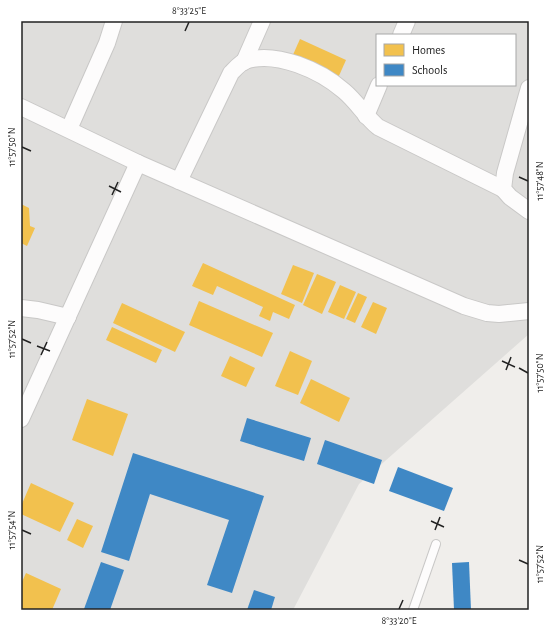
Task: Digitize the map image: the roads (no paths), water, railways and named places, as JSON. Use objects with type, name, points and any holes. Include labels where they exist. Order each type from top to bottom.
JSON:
[{"type":"street","points":[[69,129],[107,43],[113,21]]},
{"type":"street","points":[[244,62],[262,21]]},
{"type":"street","points":[[401,34],[407,21]]},
{"type":"street","points":[[179,181],[231,73],[244,62],[259,58],[276,58],[310,70],[334,83],[345,92],[378,127],[503,189],[510,197],[529,211]]},
{"type":"street","points":[[366,116],[380,86]]},
{"type":"street","points":[[503,189],[505,173],[529,88]]},
{"type":"street","points":[[21,107],[138,163],[464,306],[487,313],[499,314],[529,311]]},
{"type":"street","points":[[21,419],[138,163]]},
{"type":"street","points":[[21,308],[38,310],[68,317]]},
{"type":"lane","points":[[413,610],[436,544]]}]
